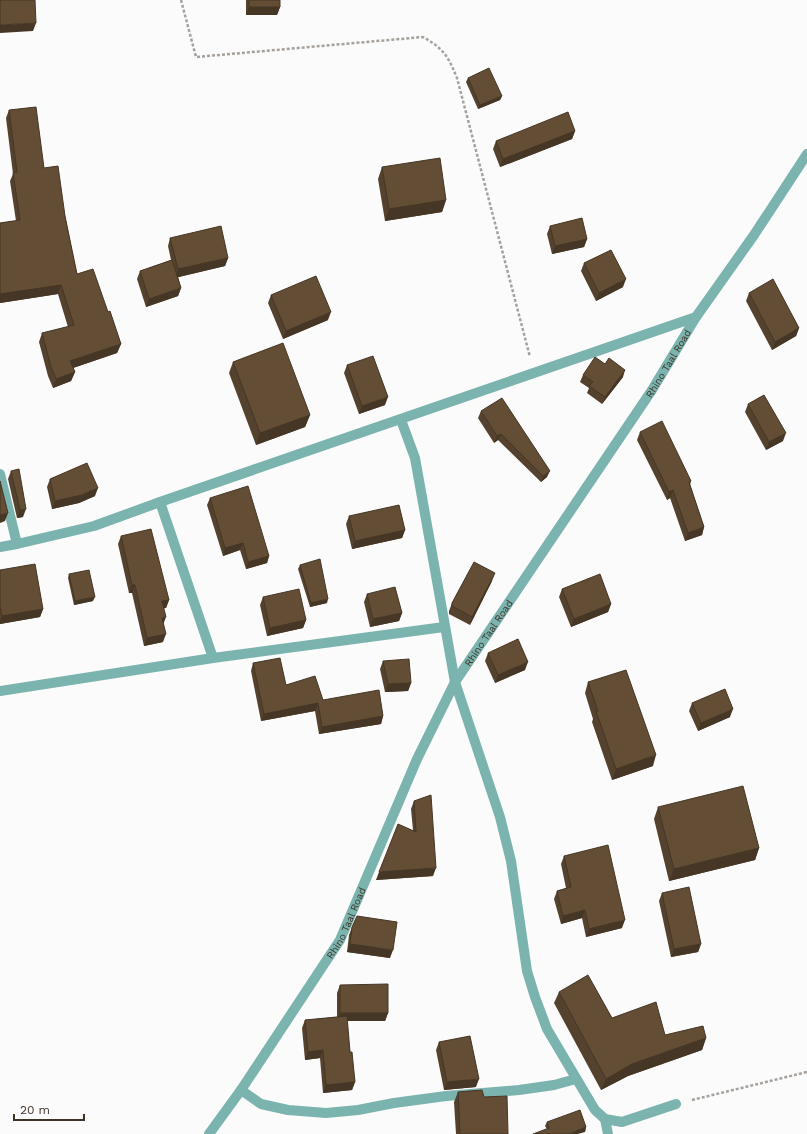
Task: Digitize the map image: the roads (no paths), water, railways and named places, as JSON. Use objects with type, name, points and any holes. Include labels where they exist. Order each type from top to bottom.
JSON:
[{"type":"street","name":"Rhino Taal Road","points":[[209,1134],[241,1090],[340,940],[417,759],[455,682],[652,390],[696,317],[754,235],[807,154]]},
{"type":"street","points":[[0,547],[94,526],[696,317]]},
{"type":"street","points":[[401,420],[415,458],[455,682],[500,817],[511,862],[527,971],[547,1028],[595,1110],[606,1119],[622,1122],[676,1104]]},
{"type":"street","points":[[0,474],[17,544]]},
{"type":"street","points":[[160,502],[213,658]]},
{"type":"street","points":[[0,691],[213,658],[444,627]]},
{"type":"street","points":[[241,1090],[261,1104],[288,1110],[326,1113],[358,1110],[446,1096],[519,1090],[554,1085],[576,1079]]},
{"type":"street","points":[[606,1119],[608,1134]]}]
